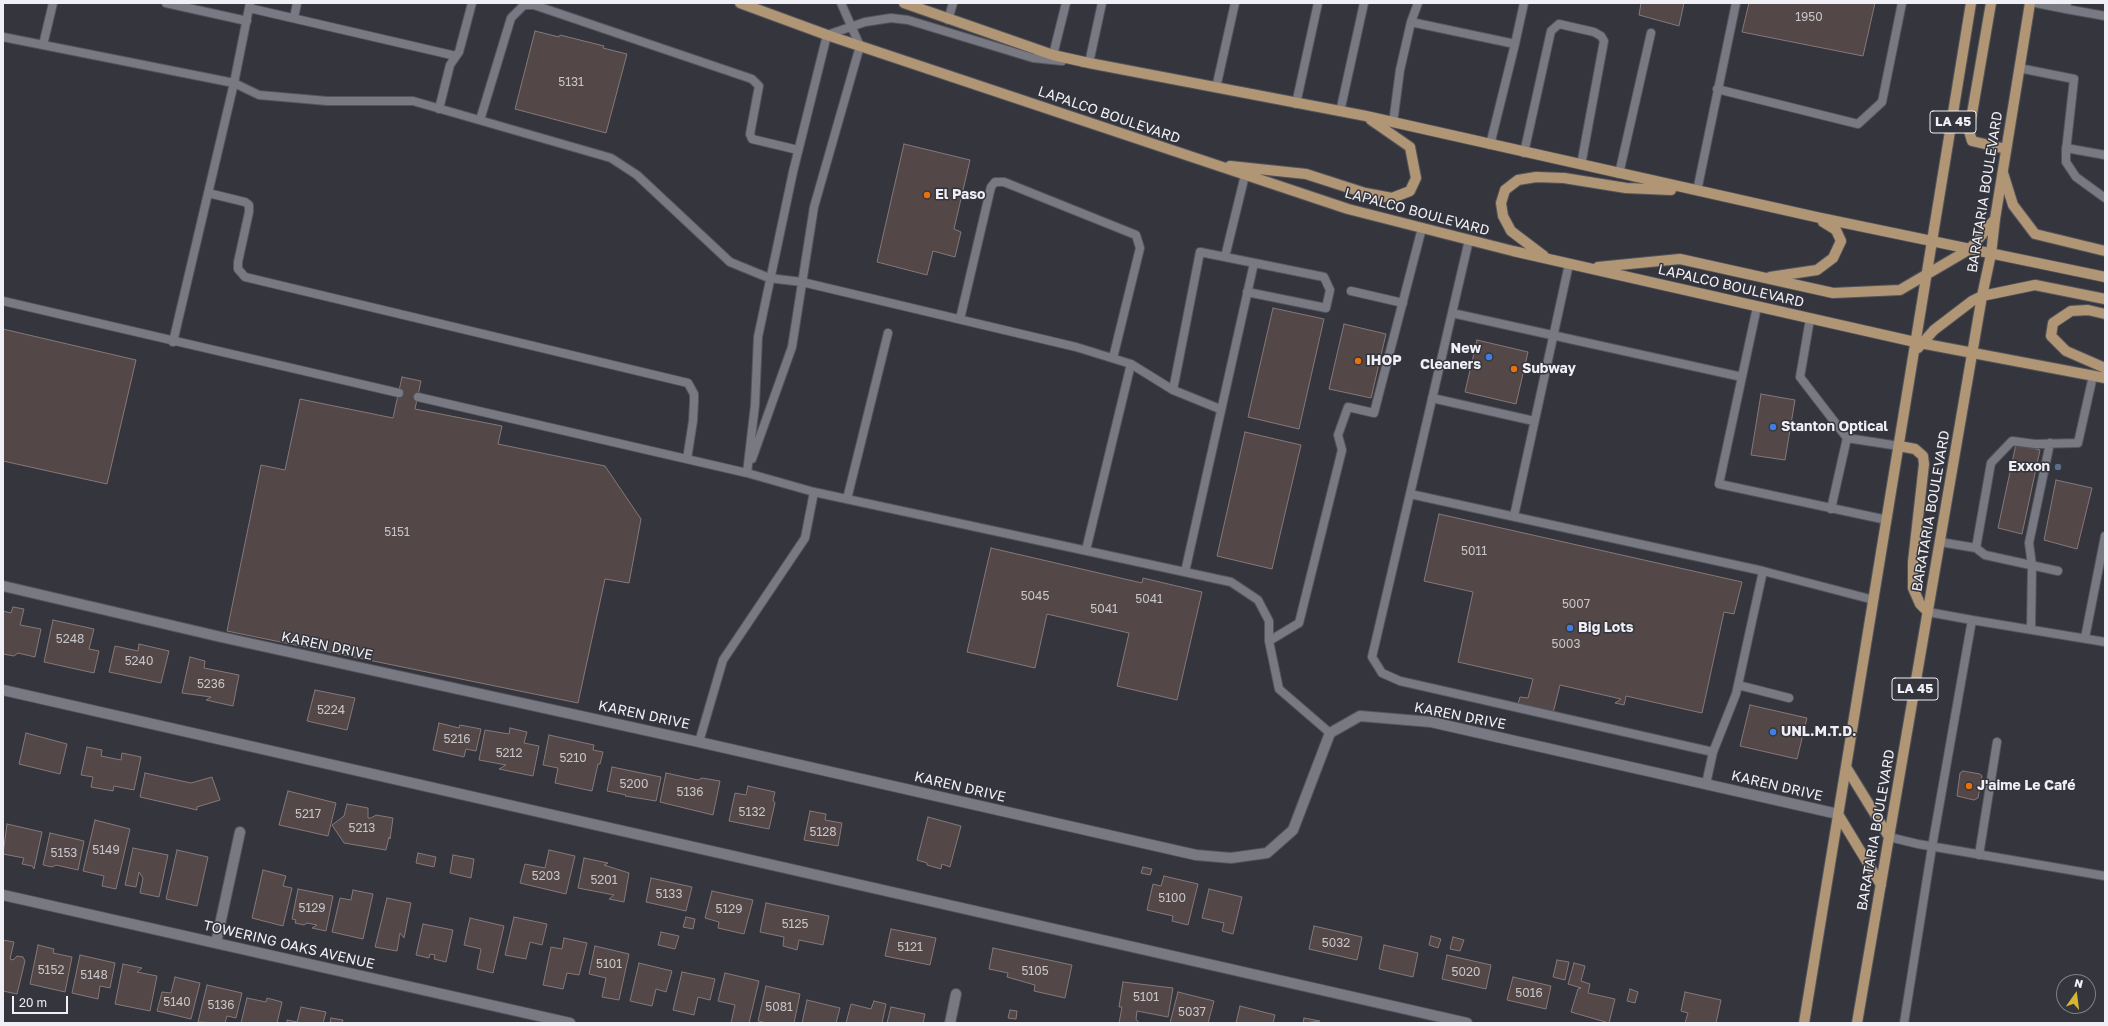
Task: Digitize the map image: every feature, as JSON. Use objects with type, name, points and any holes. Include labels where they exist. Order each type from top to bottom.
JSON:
[{"type":"main road","name":"LAPALCO BOULEVARD","points":[[740,3],[827,35],[1348,209],[1548,259],[1810,319],[1972,354],[2105,378]]},
{"type":"main road","points":[[904,3],[948,20],[1053,55],[1296,104],[1366,116],[1524,153],[1816,217],[2105,277]]},
{"type":"main road","name":"LA 45","points":[[1804,1023],[1913,354],[1918,343],[1926,274],[1971,3]]},
{"type":"main road","points":[[1991,3],[1969,130],[1972,141],[2006,149]]},
{"type":"main road","name":"BARATARIA BOULEVARD","points":[[1857,1023],[1982,296],[1991,254],[2002,170],[2030,3]]},
{"type":"main road","points":[[1210,164],[1306,174],[1365,193],[1392,198],[1410,190],[1416,178],[1410,147],[1366,116]]},
{"type":"main road","points":[[2002,170],[2013,205],[2035,234],[2105,251]]},
{"type":"main road","points":[[1548,259],[1511,230],[1503,216],[1501,203],[1505,190],[1518,180],[1536,177],[1564,178],[1626,188],[1697,191]]},
{"type":"main road","points":[[1762,278],[1817,270],[1833,258],[1841,241],[1836,230],[1816,217]]},
{"type":"main road","points":[[1588,268],[1680,259],[1833,293],[1900,290],[1970,249],[1995,219]]},
{"type":"main road","points":[[1918,343],[1972,301],[1982,296],[2035,286],[2105,299]]},
{"type":"main road","points":[[2105,314],[2088,310],[2071,311],[2053,323],[2051,336],[2066,350],[2105,368]]},
{"type":"main road","points":[[1899,446],[1915,449],[1923,456],[1924,460],[1913,562],[1913,588],[1920,604],[1928,612]]},
{"type":"main road","points":[[1846,766],[1889,837]]},
{"type":"main road","points":[[1838,814],[1881,885]]},
{"type":"street","name":"KAREN DRIVE","points":[[3,586],[221,637],[699,742],[1196,855],[1231,858],[1267,852],[1293,830],[1330,733],[1360,716],[1431,722],[1838,814]]},
{"type":"street","points":[[3,690],[1468,1023]]},
{"type":"street","points":[[216,943],[240,832]]},
{"type":"street","name":"TOWERING OAKS AVENUE","points":[[3,895],[570,1023]]},
{"type":"street","points":[[950,1023],[956,994]]},
{"type":"lane","points":[[44,45],[53,3]]},
{"type":"lane","points":[[294,18],[297,3]]},
{"type":"lane","points":[[439,109],[450,65],[456,56],[470,14],[472,3]]},
{"type":"lane","points":[[747,473],[792,347],[814,207],[860,46],[841,3]]},
{"type":"lane","points":[[948,20],[953,3]]},
{"type":"lane","points":[[1053,55],[1066,3]]},
{"type":"lane","points":[[747,473],[755,405],[758,337],[769,278],[798,150],[827,35],[865,22],[891,18],[908,20],[1033,58],[1089,63],[1102,3]]},
{"type":"lane","points":[[1216,88],[1235,3]]},
{"type":"lane","points":[[1296,104],[1318,3]]},
{"type":"lane","points":[[1340,112],[1364,3]]},
{"type":"lane","points":[[1393,123],[1400,70],[1411,22],[1418,3]]},
{"type":"lane","points":[[1490,145],[1515,48],[1524,3]]},
{"type":"lane","points":[[1697,191],[1736,3]]},
{"type":"lane","points":[[1717,89],[1858,124],[1882,102],[1902,3]]},
{"type":"lane","points":[[2036,3],[2067,6],[2105,16]]},
{"type":"lane","points":[[170,4],[247,21]]},
{"type":"lane","points":[[173,342],[234,83],[250,5],[294,18],[456,56]]},
{"type":"lane","points":[[480,120],[512,18],[524,5],[534,5],[752,79],[759,86],[750,134],[752,139],[798,150]]},
{"type":"lane","points":[[1411,22],[1515,48]]},
{"type":"lane","points":[[1524,153],[1552,31],[1559,24],[1598,34],[1603,38],[1604,46],[1591,106],[1581,165]]},
{"type":"lane","points":[[1619,174],[1651,32]]},
{"type":"lane","points":[[3,37],[234,83],[258,95],[327,101],[413,101],[611,158],[637,175],[730,262],[769,278],[802,282],[1076,347],[1113,358],[1131,364],[1173,390],[1220,409]]},
{"type":"lane","points":[[2019,68],[2074,79],[2066,148],[2066,162],[2076,177],[2105,198]]},
{"type":"lane","points":[[2066,148],[2105,155]]},
{"type":"lane","points":[[1225,257],[1245,175]]},
{"type":"lane","points":[[960,319],[991,187],[995,182],[1004,182],[1136,235],[1140,248],[1113,358]]},
{"type":"lane","points":[[208,193],[245,202],[249,205],[249,212],[238,262],[238,270],[244,277],[688,383],[694,394],[694,402],[687,459]]},
{"type":"lane","points":[[1269,641],[1299,624],[1342,450],[1338,434],[1348,407],[1374,413],[1422,228]]},
{"type":"lane","points":[[1469,240],[1372,657],[1382,673],[1400,681],[1713,752]]},
{"type":"lane","points":[[1173,390],[1200,252],[1324,277],[1330,290],[1326,308],[1247,292]]},
{"type":"lane","points":[[1185,572],[1220,409],[1254,263]]},
{"type":"lane","points":[[1514,516],[1552,335],[1569,264]]},
{"type":"lane","points":[[1351,291],[1403,303]]},
{"type":"lane","points":[[3,301],[173,342],[399,393]]},
{"type":"lane","points":[[1757,307],[1719,484],[1887,520]]},
{"type":"lane","points":[[1452,313],[1742,377]]},
{"type":"lane","points":[[1810,319],[1800,377],[1847,438],[1899,446]]},
{"type":"lane","points":[[847,499],[888,333]]},
{"type":"lane","points":[[1086,550],[1131,364]]},
{"type":"lane","points":[[1976,548],[1991,464],[2012,441],[2078,443],[2093,376]]},
{"type":"lane","points":[[418,397],[747,473],[814,492],[1231,582],[1258,600],[1269,621],[1269,641],[1279,689],[1330,733]]},
{"type":"lane","points":[[1432,398],[1534,420]]},
{"type":"lane","points":[[1831,509],[1847,438]]},
{"type":"lane","points":[[2031,630],[2032,565],[2029,543],[2050,443]]},
{"type":"lane","points":[[699,742],[723,660],[805,538],[814,492]]},
{"type":"lane","points":[[1410,494],[1763,571],[1874,600]]},
{"type":"lane","points":[[2085,638],[2105,536]]},
{"type":"lane","points":[[1940,542],[1976,548],[1985,555],[2058,571]]},
{"type":"lane","points":[[1706,784],[1713,752],[1738,685],[1763,571]]},
{"type":"lane","points":[[1928,612],[2105,642]]},
{"type":"lane","points":[[1904,1023],[1932,847],[1972,620]]},
{"type":"lane","points":[[1738,685],[1789,698]]},
{"type":"lane","points":[[1979,855],[1997,742]]},
{"type":"lane","points":[[1889,837],[1932,847],[2105,876]]},
{"type":"building","points":[[1641,3],[1684,3],[1679,26],[1639,15]]},
{"type":"building","points":[[1749,3],[1875,3],[1863,56],[1742,32]]},
{"type":"building","points":[[535,31],[559,37],[560,35],[604,46],[603,48],[627,54],[606,133],[515,109]]},
{"type":"building","name":"El Paso","points":[[904,144],[970,160],[954,229],[961,232],[955,257],[933,251],[927,275],[877,262]]},
{"type":"building","points":[[1273,308],[1324,319],[1299,429],[1248,417]]},
{"type":"building","name":"IHOP","points":[[1344,324],[1386,334],[1371,398],[1329,389]]},
{"type":"building","points":[[3,329],[136,360],[107,484],[3,461]]},
{"type":"building","points":[[1477,340],[1528,352],[1516,404],[1465,392]]},
{"type":"building","points":[[402,377],[421,381],[415,409],[502,426],[498,444],[605,466],[641,519],[629,583],[605,579],[578,703],[227,631],[261,465],[285,470],[300,399],[393,418]]},
{"type":"building","name":"Stanton Optical","points":[[1761,394],[1795,400],[1785,460],[1751,455]]},
{"type":"building","points":[[1245,432],[1301,445],[1272,569],[1217,556]]},
{"type":"building","points":[[2016,444],[2040,450],[2022,534],[1998,528]]},
{"type":"building","points":[[2056,480],[2092,488],[2077,549],[2044,540]]},
{"type":"building","points":[[1439,514],[1742,582],[1734,614],[1724,612],[1702,713],[1626,696],[1624,705],[1615,703],[1621,699],[1560,685],[1553,713],[1518,704],[1520,697],[1528,698],[1533,679],[1458,662],[1473,592],[1424,581]]},
{"type":"building","points":[[991,548],[1142,583],[1143,578],[1202,592],[1177,700],[1117,686],[1129,633],[1047,614],[1035,668],[967,652]]},
{"type":"building","points":[[13,607],[24,609],[20,625],[41,629],[35,657],[18,653],[14,656],[3,654],[3,611],[11,613]]},
{"type":"building","points":[[53,620],[94,629],[89,649],[99,651],[94,673],[44,662]]},
{"type":"building","points":[[139,644],[169,651],[161,683],[109,672],[115,646],[138,651]]},
{"type":"building","points":[[190,657],[205,661],[204,668],[239,675],[233,706],[206,700],[211,697],[182,693]]},
{"type":"building","points":[[315,690],[355,698],[347,730],[307,721]]},
{"type":"building","name":"UNL.M.T.D.","points":[[1750,705],[1807,718],[1797,759],[1740,746]]},
{"type":"building","points":[[439,723],[459,728],[460,725],[481,729],[476,751],[466,749],[464,757],[433,750]]},
{"type":"building","points":[[510,728],[527,732],[524,743],[539,746],[533,776],[499,769],[506,765],[479,760],[485,730],[509,734]]},
{"type":"building","points":[[26,733],[67,744],[60,774],[19,764]]},
{"type":"building","points":[[549,735],[594,745],[593,750],[603,752],[600,764],[598,764],[592,791],[555,783],[558,768],[543,765]]},
{"type":"building","points":[[87,747],[102,750],[101,756],[121,760],[122,753],[141,757],[134,790],[114,786],[113,791],[91,787],[93,777],[81,775]]},
{"type":"building","points":[[612,767],[661,777],[656,801],[625,796],[626,795],[607,791]]},
{"type":"building","name":"J'aime Le Café","points":[[1963,771],[1980,774],[1982,776],[1978,798],[1974,800],[1957,796],[1960,773]]},
{"type":"building","points":[[145,773],[191,783],[212,777],[220,800],[197,807],[197,810],[140,797]]},
{"type":"building","points":[[666,773],[698,780],[702,778],[720,781],[713,815],[660,802]]},
{"type":"building","points":[[748,786],[775,792],[773,800],[775,803],[769,829],[729,821],[735,793],[746,795]]},
{"type":"building","points":[[288,791],[336,803],[328,836],[279,825]]},
{"type":"building","points":[[347,804],[368,808],[368,818],[376,815],[393,818],[390,839],[389,837],[386,850],[344,843],[332,825],[344,816]]},
{"type":"building","points":[[810,811],[826,814],[825,820],[842,823],[838,846],[804,840]]},
{"type":"building","points":[[928,817],[961,826],[950,867],[942,864],[941,869],[917,860]]},
{"type":"building","points":[[95,820],[130,829],[116,889],[102,886],[104,876],[83,871]]},
{"type":"building","points":[[7,824],[42,832],[34,869],[32,866],[22,864],[24,858],[3,854]]},
{"type":"building","points":[[50,833],[84,841],[78,870],[56,865],[52,867],[43,865]]},
{"type":"building","points":[[133,848],[168,855],[159,897],[140,893],[143,878],[139,872],[136,887],[125,885]]},
{"type":"building","points":[[177,850],[208,857],[197,906],[166,899]]},
{"type":"building","points":[[549,850],[575,856],[566,894],[520,883],[525,864],[545,868]]},
{"type":"building","points":[[418,853],[436,857],[434,867],[416,863]]},
{"type":"building","points":[[453,855],[474,859],[471,878],[450,873]]},
{"type":"building","points":[[584,858],[608,863],[604,865],[629,873],[624,902],[609,899],[614,895],[578,888]]},
{"type":"building","points":[[1143,867],[1152,869],[1150,875],[1141,873]]},
{"type":"building","points":[[263,870],[286,876],[283,886],[292,888],[283,926],[252,918]]},
{"type":"building","points":[[1164,876],[1198,884],[1188,925],[1172,921],[1173,916],[1147,910],[1153,884],[1161,886]]},
{"type":"building","points":[[651,878],[692,887],[686,911],[646,902]]},
{"type":"building","points":[[298,889],[333,896],[326,931],[312,928],[317,925],[295,923],[296,920],[292,919]]},
{"type":"building","points":[[1209,889],[1242,897],[1233,934],[1222,931],[1224,923],[1202,918]]},
{"type":"building","points":[[353,890],[373,894],[363,939],[332,932],[340,898],[351,900]]},
{"type":"building","points":[[712,891],[753,900],[744,934],[718,928],[719,922],[705,918]]},
{"type":"building","points":[[387,898],[411,903],[404,938],[400,933],[397,951],[375,947]]},
{"type":"building","points":[[766,903],[829,916],[823,945],[799,940],[797,950],[783,946],[784,937],[760,932]]},
{"type":"building","points":[[514,917],[547,924],[542,945],[530,942],[526,959],[505,955]]},
{"type":"building","points":[[686,917],[695,919],[693,929],[683,927]]},
{"type":"building","points":[[470,918],[504,926],[493,973],[477,969],[481,949],[464,945]]},
{"type":"building","points":[[423,924],[453,930],[446,962],[434,959],[435,955],[430,954],[429,958],[416,955]]},
{"type":"building","points":[[1314,926],[1362,937],[1357,960],[1309,949]]},
{"type":"building","points":[[891,929],[936,938],[930,965],[885,956]]},
{"type":"building","points":[[661,932],[679,936],[675,949],[658,945]]},
{"type":"building","points":[[1431,936],[1441,939],[1438,948],[1429,945]]},
{"type":"building","points":[[1453,937],[1464,940],[1460,951],[1450,949]]},
{"type":"building","points":[[564,938],[587,943],[579,975],[567,973],[563,989],[543,985],[551,947],[562,949]]},
{"type":"building","points":[[3,940],[14,942],[10,959],[13,960],[17,956],[23,957],[25,961],[17,994],[3,991]]},
{"type":"building","points":[[38,945],[54,949],[53,953],[72,957],[65,992],[30,984]]},
{"type":"building","points":[[1384,945],[1418,953],[1413,977],[1379,969]]},
{"type":"building","points":[[595,946],[629,954],[619,1000],[602,997],[606,978],[589,974]]},
{"type":"building","points":[[993,948],[1072,965],[1065,998],[1034,991],[1035,985],[1007,977],[1008,973],[989,969]]},
{"type":"building","points":[[80,955],[115,963],[110,988],[100,986],[98,999],[72,993]]},
{"type":"building","points":[[1447,955],[1491,965],[1486,989],[1442,979]]},
{"type":"building","points":[[1557,960],[1569,962],[1565,980],[1553,977]]},
{"type":"building","points":[[639,963],[672,971],[666,992],[656,989],[652,1006],[630,1001]]},
{"type":"building","points":[[1574,963],[1585,966],[1581,981],[1590,984],[1588,993],[1615,999],[1609,1023],[1571,1012],[1578,989],[1581,988],[1568,984]]},
{"type":"building","points":[[123,964],[142,968],[137,972],[157,976],[150,1011],[115,1004]]},
{"type":"building","points":[[682,972],[715,979],[710,1000],[698,997],[694,1015],[673,1010]]},
{"type":"building","points":[[725,973],[759,981],[749,1023],[731,1023],[735,1005],[718,1001]]},
{"type":"building","points":[[175,977],[200,983],[191,1019],[157,1011],[162,992],[171,993]]},
{"type":"building","points":[[1513,977],[1551,986],[1546,1009],[1507,1000]]},
{"type":"building","points":[[1123,982],[1173,988],[1168,1017],[1137,1011],[1136,1019],[1139,1023],[1119,1023],[1122,1007],[1119,1007]]},
{"type":"building","points":[[207,985],[242,993],[236,1018],[227,1016],[225,1023],[198,1022]]},
{"type":"building","points":[[766,986],[800,994],[794,1023],[768,1023],[758,1021]]},
{"type":"building","points":[[1630,989],[1638,992],[1635,1003],[1627,1001]]},
{"type":"building","points":[[1178,992],[1214,1001],[1208,1023],[1170,1023]]},
{"type":"building","points":[[1685,992],[1721,1000],[1716,1023],[1685,1023],[1688,1013],[1681,1011]]},
{"type":"building","points":[[247,998],[266,1002],[267,998],[282,1002],[277,1023],[241,1023]]},
{"type":"building","points":[[807,1000],[840,1008],[836,1023],[802,1023]]},
{"type":"building","points":[[874,1001],[886,1004],[882,1023],[846,1023],[851,1004],[871,1009]]},
{"type":"building","points":[[1240,1006],[1275,1015],[1273,1023],[1236,1023]]},
{"type":"building","points":[[301,1007],[326,1012],[323,1023],[287,1023],[287,1020],[297,1022]]},
{"type":"building","points":[[891,1007],[925,1014],[923,1023],[887,1023]]},
{"type":"building","points":[[1010,1010],[1017,1011],[1016,1019],[1008,1018]]},
{"type":"building","points":[[331,1018],[343,1020],[342,1023],[330,1023]]},
{"type":"building","points":[[1304,1018],[1320,1021],[1303,1023]]},
{"type":"place","name":"El Paso","points":[[927,195]]},
{"type":"place","name":"New Cleaners","points":[[1489,357]]},
{"type":"place","name":"IHOP","points":[[1358,361]]},
{"type":"place","name":"Subway","points":[[1514,369]]},
{"type":"place","name":"Stanton Optical","points":[[1773,427]]},
{"type":"place","name":"Exxon","points":[[2058,467]]},
{"type":"place","name":"Big Lots","points":[[1570,628]]},
{"type":"place","name":"UNL.M.T.D.","points":[[1773,732]]},
{"type":"place","name":"J'aime Le Café","points":[[1969,786]]}]
